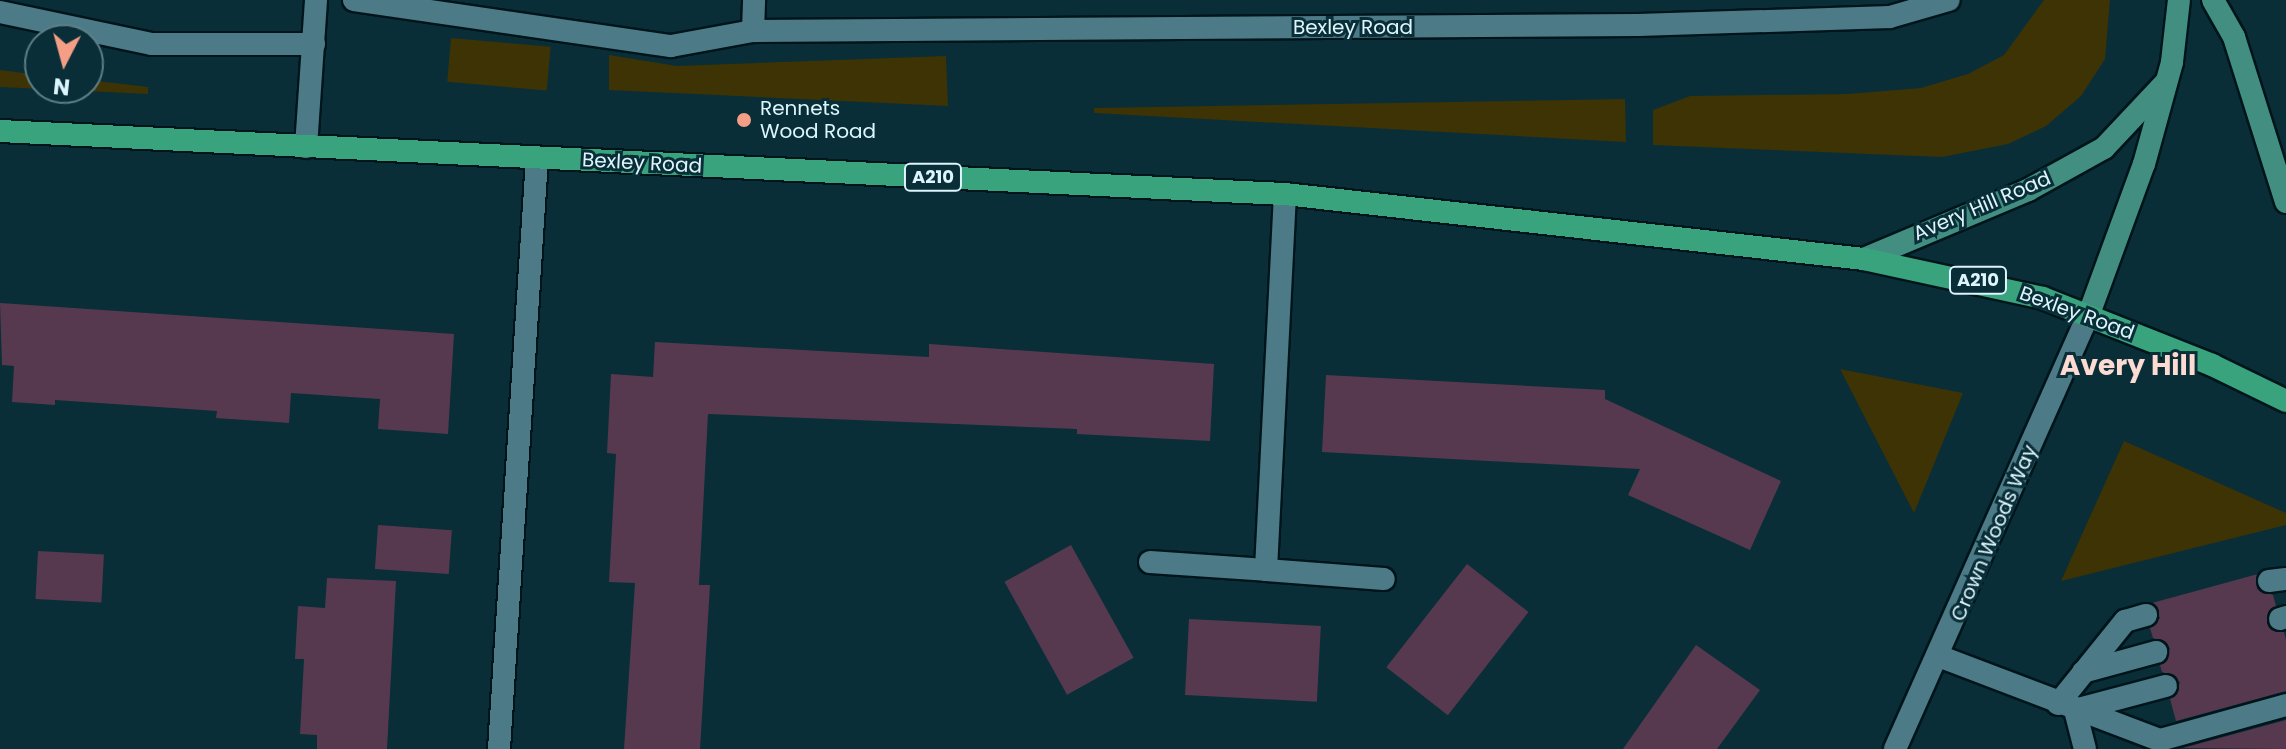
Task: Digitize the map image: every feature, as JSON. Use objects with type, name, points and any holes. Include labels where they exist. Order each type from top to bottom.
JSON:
[{"type":"main road","points":[[2089,314],[2144,164],[2166,82],[2179,0]]},
{"type":"main road","points":[[2213,0],[2234,37],[2286,202]]},
{"type":"main road","name":"Avery Hill Road","points":[[1864,259],[2028,190],[2104,148],[2166,82]]},
{"type":"main road","name":"Bexley Road","points":[[0,131],[1285,194],[1864,259],[1980,281],[2089,314],[2286,401]]},
{"type":"street","points":[[306,147],[316,0]]},
{"type":"street","name":"Bexley Road","points":[[354,0],[671,46],[753,31],[1638,25],[1890,17],[1949,0]]},
{"type":"street","points":[[753,31],[754,0]]},
{"type":"street","points":[[0,12],[152,44],[314,44]]},
{"type":"street","points":[[499,749],[537,158]]},
{"type":"street","points":[[1266,570],[1285,194]]},
{"type":"street","name":"Crown Woods Way","points":[[1895,749],[1941,657],[2089,314]]},
{"type":"street","points":[[1150,562],[1384,579]]},
{"type":"street","points":[[2066,707],[2083,672],[2125,621],[2146,615]]},
{"type":"street","points":[[2083,672],[2156,652]]},
{"type":"street","points":[[1941,657],[2066,707],[2160,740],[2286,705]]},
{"type":"street","points":[[2066,707],[2166,686]]},
{"type":"street","points":[[2066,707],[2085,749]]},
{"type":"shaded area","points":[[2044,0],[2110,0],[2105,59],[2081,96],[2046,126],[2008,144],[1942,157],[1653,145],[1653,110],[1690,96],[1848,94],[1921,88],[1968,74],[2004,55]]},
{"type":"shaded area","points":[[451,38],[551,47],[547,91],[447,82]]},
{"type":"shaded area","points":[[609,55],[677,66],[946,56],[948,106],[609,90]]},
{"type":"shaded area","points":[[0,70],[24,73],[24,88],[0,87]]},
{"type":"shaded area","points":[[104,82],[148,87],[148,94],[104,92]]},
{"type":"shaded area","points":[[1625,99],[1626,142],[1094,113],[1094,108]]},
{"type":"shaded area","points":[[1840,369],[1963,393],[1914,513]]},
{"type":"shaded area","points":[[2124,441],[2286,513],[2286,525],[2061,581]]},
{"type":"building","points":[[0,303],[454,334],[448,434],[378,429],[380,399],[291,393],[289,423],[216,418],[217,411],[55,400],[55,405],[12,402],[14,366],[2,365]]},
{"type":"building","points":[[655,342],[929,357],[929,344],[1214,364],[1210,441],[1077,434],[1077,429],[708,414],[699,585],[710,585],[700,749],[624,749],[635,583],[609,582],[616,454],[607,453],[611,374],[653,377]]},
{"type":"building","points":[[1326,375],[1605,390],[1605,399],[1781,481],[1750,550],[1628,495],[1640,469],[1322,452]]},
{"type":"building","points":[[378,525],[452,530],[449,574],[375,569]]},
{"type":"building","points":[[1071,545],[1134,658],[1067,695],[1005,582]]},
{"type":"building","points":[[38,551],[104,554],[101,602],[35,599]]},
{"type":"building","points":[[1467,564],[1528,612],[1448,715],[1386,667]]},
{"type":"building","points":[[2258,574],[2257,589],[2273,595],[2276,606],[2267,615],[2267,624],[2284,632],[2286,640],[2286,691],[2176,721],[2170,699],[2180,683],[2175,676],[2162,672],[2160,665],[2170,649],[2165,642],[2153,638],[2150,628],[2160,618],[2152,603]]},
{"type":"building","points":[[327,578],[396,581],[387,749],[317,749],[317,735],[300,734],[304,659],[295,659],[298,606],[325,608]]},
{"type":"building","points":[[1189,619],[1321,626],[1317,702],[1185,695]]},
{"type":"building","points":[[1696,645],[1760,690],[1717,749],[1623,749]]},
{"type":"building","points":[[2286,720],[2286,749],[2183,748]]},
{"type":"place","name":"Rennets Wood Road","points":[[744,120]]},
{"type":"district","name":"Avery Hill","points":[[2128,366]]}]
